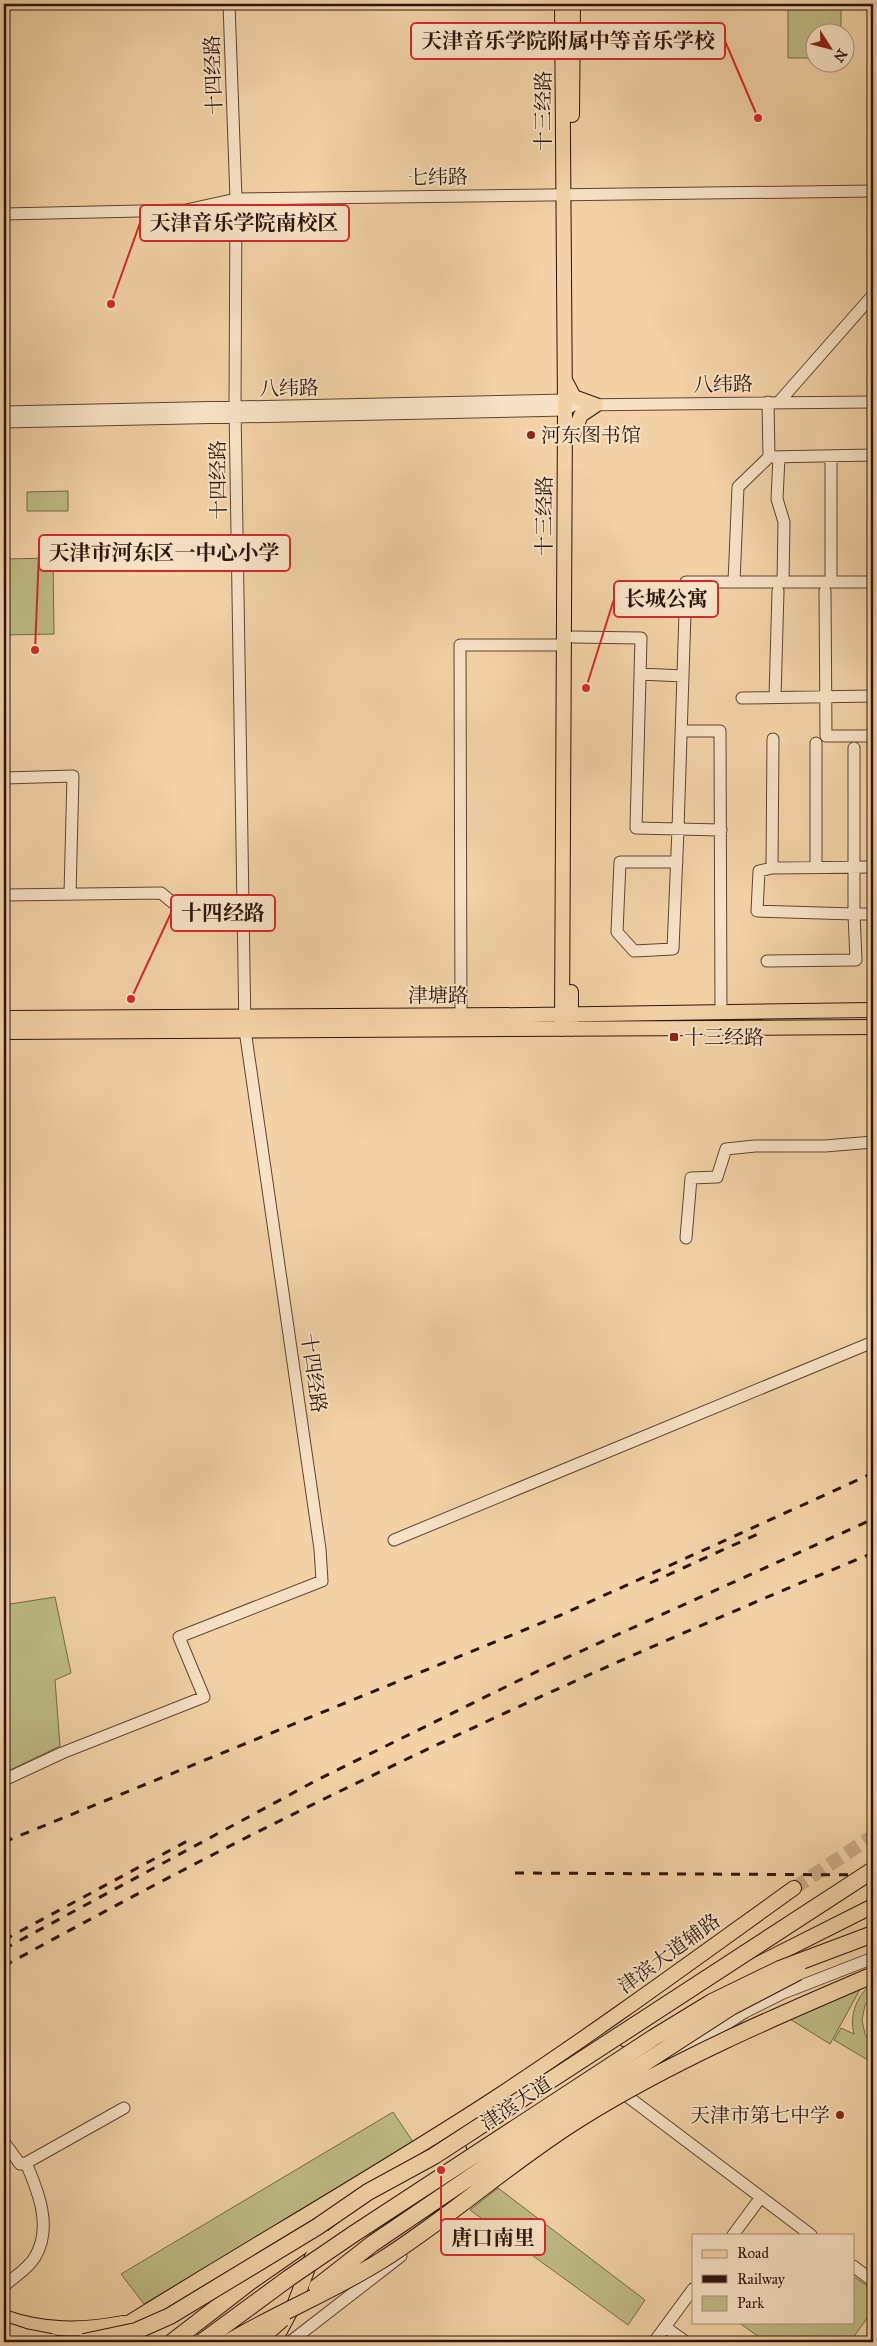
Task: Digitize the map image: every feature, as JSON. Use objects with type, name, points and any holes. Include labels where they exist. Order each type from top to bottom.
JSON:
[{"type":"highway","points":[[709,1983],[873,1858]]},
{"type":"highway","points":[[709,1983],[873,1870]]},
{"type":"highway","name":"津滨大道","points":[[202,2342],[289,2278],[653,2038],[712,2002],[780,1969],[873,1934]]},
{"type":"highway","points":[[256,2342],[347,2263],[475,2173],[731,2007],[847,1945]]},
{"type":"highway","points":[[229,2342],[274,2316],[381,2261],[577,2121],[617,2096],[688,2058],[772,2018],[873,1975]]},
{"type":"highway","name":"津滨大道","points":[[172,2342],[251,2281],[434,2156],[709,1983]]},
{"type":"highway","points":[[84,2342],[136,2331],[170,2316],[317,2227],[368,2192],[434,2156]]},
{"type":"highway","points":[[213,2342],[289,2278]]},
{"type":"highway","points":[[4,2330],[49,2342]]},
{"type":"main road","name":"十三经路","points":[[565,5],[569,641],[567,976],[562,1012],[566,1029]]},
{"type":"main road","name":"十三经路","points":[[567,194],[565,379],[574,432],[569,641]]},
{"type":"main road","points":[[569,403],[596,405]]},
{"type":"main road","points":[[574,432],[581,415],[596,405]]},
{"type":"main road","points":[[530,1022],[552,1002],[567,976]]},
{"type":"main road","points":[[530,1022],[542,1024],[562,1012],[721,1013],[873,1010]]},
{"type":"main road","name":"津塘路","points":[[4,1018],[461,1015],[530,1022],[566,1029],[873,1027]]},
{"type":"main road","name":"津塘路","points":[[4,1032],[245,1030],[530,1022]]},
{"type":"main road","name":"津滨大道辅路","points":[[98,2342],[478,2109],[567,2050],[794,1888]]},
{"type":"main road","name":"津滨大道","points":[[709,1983],[873,1906]]},
{"type":"main road","points":[[274,2342],[294,2303],[312,2257],[329,2238],[366,2211],[709,1983]]},
{"type":"main road","points":[[4,2317],[35,2326],[82,2330],[131,2321]]},
{"type":"main road","points":[[35,2326],[49,2342]]},
{"type":"street","name":"十四经路","points":[[4,1780],[62,1753],[204,1697],[180,1638],[322,1581],[320,1549],[245,1030],[235,412],[236,198],[229,4]]},
{"type":"street","name":"七纬路","points":[[4,214],[186,210],[236,198],[873,191]]},
{"type":"street","points":[[775,697],[784,522],[777,499],[773,402],[873,295]]},
{"type":"street","name":"八纬路","points":[[596,405],[873,402]]},
{"type":"street","name":"八纬路","points":[[4,422],[235,412],[569,403]]},
{"type":"street","name":"八纬路","points":[[4,412],[235,412]]},
{"type":"street","points":[[734,582],[738,487],[774,457],[873,454]]},
{"type":"street","points":[[832,456],[826,736],[873,736]]},
{"type":"street","points":[[676,862],[620,862],[617,932],[634,951],[673,949],[686,582],[734,582],[780,587],[828,587],[873,582]]},
{"type":"street","points":[[461,1015],[460,645],[641,638],[636,828],[721,830]]},
{"type":"street","points":[[640,674],[683,676]]},
{"type":"street","points":[[742,698],[873,696]]},
{"type":"street","points":[[681,731],[720,731],[721,1013]]},
{"type":"street","points":[[772,739],[772,868]]},
{"type":"street","points":[[816,743],[816,868]]},
{"type":"street","points":[[767,961],[856,960],[853,867],[854,748]]},
{"type":"street","points":[[4,778],[73,776],[70,894]]},
{"type":"street","points":[[873,867],[772,868],[759,871],[757,911],[873,914]]},
{"type":"street","points":[[4,895],[161,893],[177,906],[207,905]]},
{"type":"street","points":[[686,1238],[691,1178],[717,1177],[726,1149],[754,1146],[825,1146],[873,1142]]},
{"type":"street","points":[[394,1540],[873,1342]]},
{"type":"street","points":[[290,2342],[496,2184],[626,2095],[699,2041],[745,2012],[783,1993],[873,1958]]},
{"type":"street","points":[[567,2050],[810,2234]]},
{"type":"street","points":[[4,2142],[20,2164],[26,2163],[124,2108]]},
{"type":"street","points":[[4,2286],[36,2256],[42,2240],[44,2223],[41,2207],[26,2163]]},
{"type":"street","points":[[734,2234],[761,2197]]},
{"type":"street","points":[[854,2267],[873,2281]]},
{"type":"street","points":[[654,2342],[692,2290]]},
{"type":"street","points":[[665,2327],[686,2342]]},
{"type":"green space","points":[[841,6],[841,22],[804,22],[804,58],[788,58],[788,7]]},
{"type":"green space","points":[[68,491],[68,511],[27,511],[27,492]]},
{"type":"green space","points":[[53,558],[54,634],[6,635],[5,559]]},
{"type":"green space","points":[[55,1597],[71,1673],[55,1680],[60,1746],[4,1773],[4,1605]]},
{"type":"green space","points":[[873,1983],[873,1994],[865,2005],[862,2020],[865,2034],[873,2046],[873,2063],[834,2040],[841,2028],[854,2034],[853,2019],[856,2005],[863,1993]]},
{"type":"green space","points":[[863,1984],[830,2044],[785,2016]]},
{"type":"green space","points":[[393,2112],[413,2142],[144,2304],[121,2274]]},
{"type":"green space","points":[[498,2188],[645,2300],[628,2325],[470,2210]]},
{"type":"green space","points":[[854,2277],[873,2290],[873,2310],[850,2342],[766,2342],[741,2324],[854,2324]]},
{"type":"tunnel","points":[[794,1888],[873,1836]]},
{"type":"railway","points":[[4,1842],[561,1615],[873,1473]]},
{"type":"railway","points":[[4,1949],[317,1780],[546,1667],[873,1519]]},
{"type":"railway","points":[[650,1583],[760,1533]]},
{"type":"railway","points":[[4,1966],[204,1859],[461,1733],[735,1611],[873,1553]]},
{"type":"railway","points":[[4,1940],[191,1839]]},
{"type":"railway","points":[[515,1873],[873,1875]]},
{"type":"place","name":"天津音乐学院附属中等音乐学校","points":[[758,118]]},
{"type":"place","name":"天津音乐学院南校区","points":[[111,304]]},
{"type":"place","name":"河东图书馆","points":[[531,435]]},
{"type":"place","name":"天津市河东区一中心小学","points":[[35,650]]},
{"type":"place","name":"长城公寓","points":[[586,688]]},
{"type":"place","name":"十四经路","points":[[131,999]]},
{"type":"place","name":"十三经路","points":[[674,1037]]},
{"type":"place","name":"天津市第七中学","points":[[840,2115]]},
{"type":"place","name":"唐口南里","points":[[441,2170]]}]
